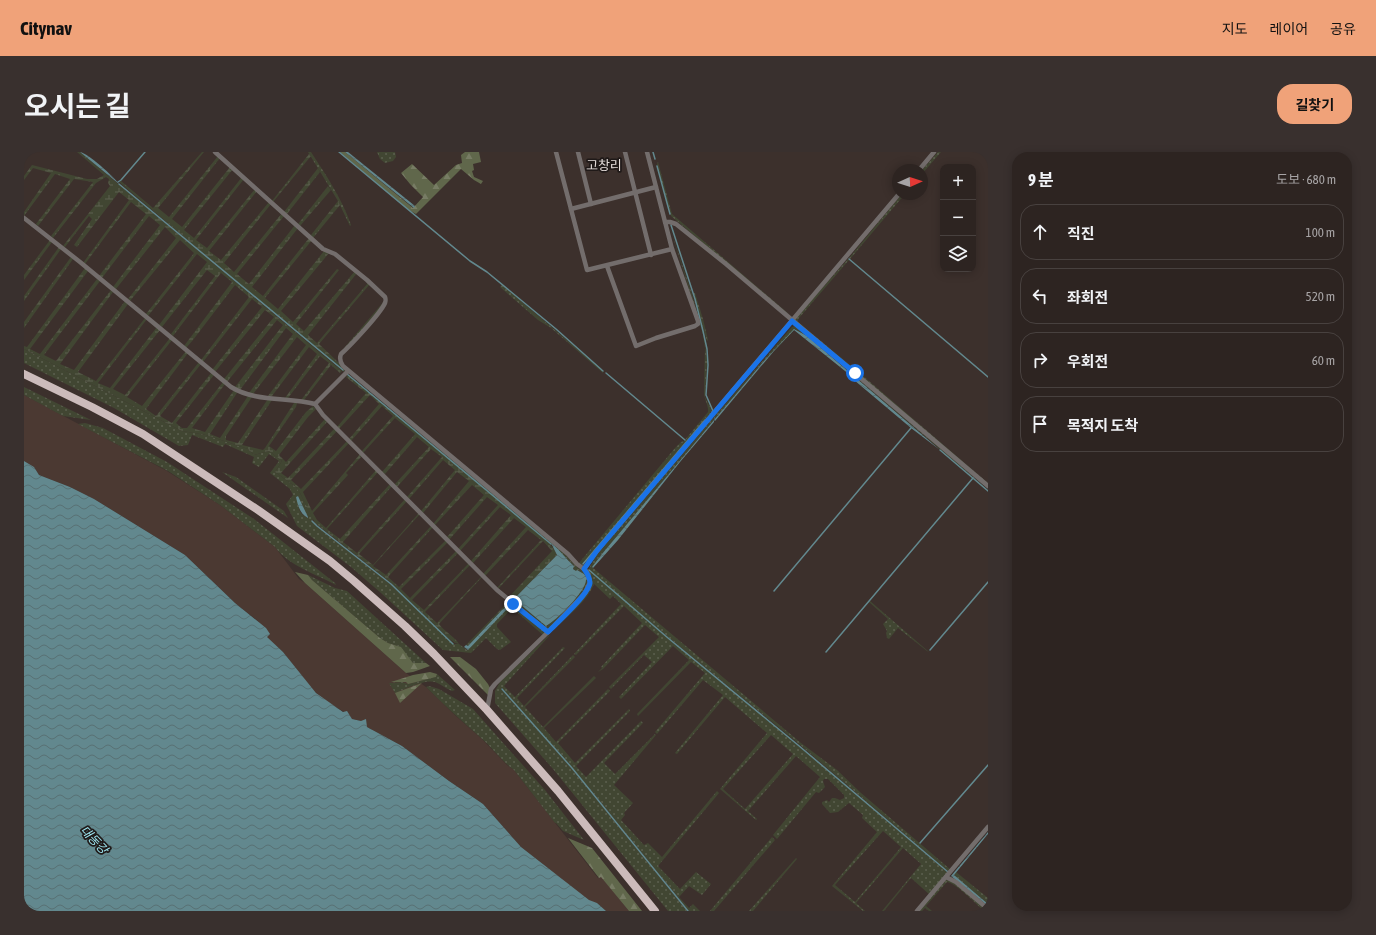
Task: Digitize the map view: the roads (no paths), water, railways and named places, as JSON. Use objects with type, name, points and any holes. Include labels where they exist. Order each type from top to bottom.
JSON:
[{"type":"highway","points":[[24,374],[143,434],[215,481],[330,562],[354,581],[434,654],[487,710],[558,791],[655,911]]},
{"type":"street","points":[[215,152],[323,249],[335,254],[385,297],[385,302],[379,312],[341,354],[339,357],[340,362],[348,371],[568,554],[587,572],[590,582],[585,593],[495,684],[492,689],[487,710]]},
{"type":"street","points":[[556,152],[587,270],[672,250]]},
{"type":"street","points":[[578,152],[591,204]]},
{"type":"street","points":[[624,152],[651,255]]},
{"type":"street","points":[[607,266],[636,346],[698,324],[672,250],[647,152]]},
{"type":"street","points":[[924,164],[934,152]]},
{"type":"street","points":[[571,209],[656,187]]},
{"type":"street","points":[[584,569],[634,507],[894,200]]},
{"type":"street","points":[[24,218],[75,258],[231,387],[253,395],[315,404],[324,416],[497,590],[548,632]]},
{"type":"street","points":[[665,222],[676,224],[988,486]]},
{"type":"street","points":[[315,404],[348,371]]},
{"type":"street","points":[[917,911],[988,828]]},
{"type":"street","points":[[946,877],[956,882],[988,910]]},
{"type":"water","points":[[80,152],[84,153],[95,161],[119,184]]},
{"type":"water","points":[[345,152],[348,152],[415,206],[414,208]]},
{"type":"water","points":[[794,329],[807,336],[940,450],[911,428],[850,375],[794,330],[774,351],[715,421],[714,420],[764,361]]},
{"type":"water","points":[[714,420],[714,422],[618,540],[593,568],[592,567],[602,554]]},
{"type":"water","name":"대동강","points":[[24,461],[34,467],[39,475],[70,487],[94,499],[185,555],[235,603],[266,628],[270,634],[267,637],[283,652],[316,693],[343,712],[347,711],[352,719],[361,721],[366,719],[367,727],[402,746],[483,804],[521,847],[589,900],[597,903],[606,911],[24,911]]},
{"type":"water","points":[[298,496],[308,518],[300,509],[296,497]]},
{"type":"water","points":[[551,543],[574,566],[573,569],[584,574],[586,577],[588,576],[589,578],[586,580],[585,585],[570,605],[546,626],[513,600],[557,555]]},
{"type":"water","points":[[510,604],[512,606],[509,607],[468,650],[464,647],[466,645],[468,646],[502,610]]},
{"type":"water","points":[[988,832],[988,834],[954,875],[988,904],[988,906],[951,876]]},
{"type":"waterway","points":[[118,182],[145,152]]},
{"type":"waterway","points":[[339,152],[470,261],[487,272],[556,329],[603,371]]},
{"type":"waterway","points":[[653,152],[655,159]]},
{"type":"waterway","points":[[657,166],[670,214]]},
{"type":"waterway","points":[[119,184],[343,370]]},
{"type":"waterway","points":[[671,225],[695,299],[707,349],[708,365],[706,395],[713,411],[712,412]]},
{"type":"waterway","points":[[849,259],[988,377]]},
{"type":"waterway","points":[[606,373],[685,440]]},
{"type":"waterway","points":[[347,374],[551,544]]},
{"type":"waterway","points":[[583,564],[705,420]]},
{"type":"waterway","points":[[774,591],[911,428]]},
{"type":"waterway","points":[[940,450],[988,491]]},
{"type":"waterway","points":[[826,652],[973,478]]},
{"type":"waterway","points":[[312,521],[391,584],[453,644]]},
{"type":"waterway","points":[[589,570],[948,872]]},
{"type":"waterway","points":[[930,650],[988,582]]},
{"type":"waterway","points":[[502,689],[572,768],[688,911]]},
{"type":"waterway","points":[[920,843],[988,765]]},
{"type":"district","name":"고창리","points":[[604,165]]}]
